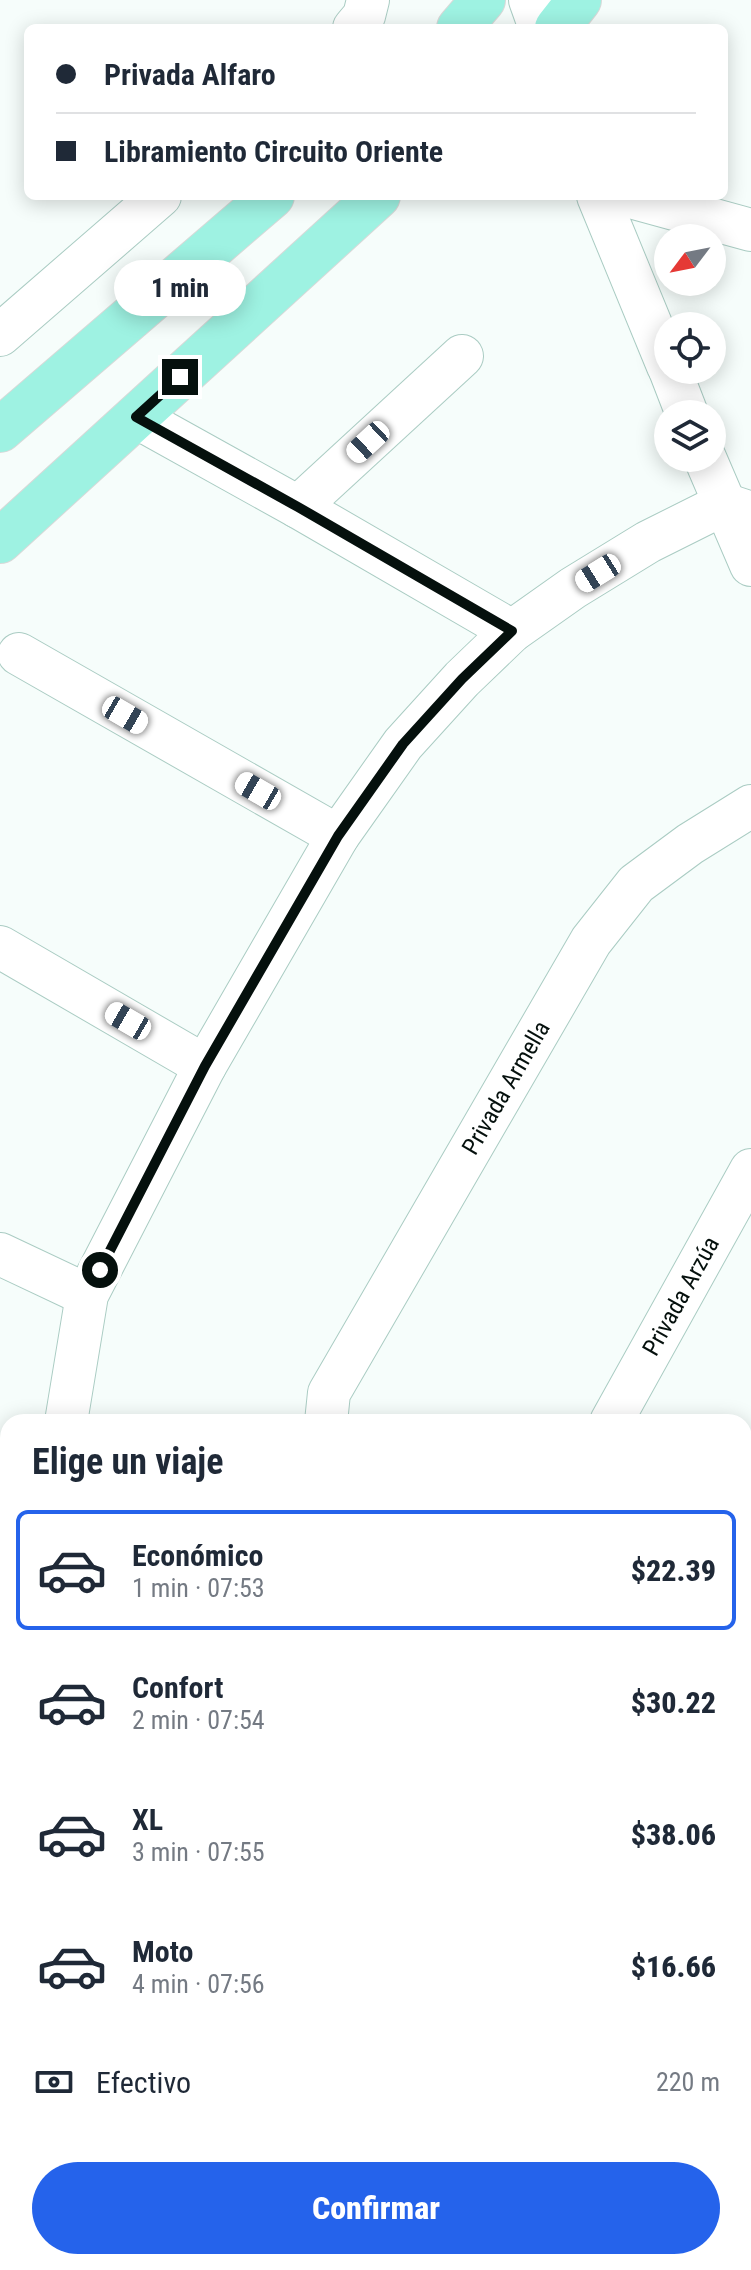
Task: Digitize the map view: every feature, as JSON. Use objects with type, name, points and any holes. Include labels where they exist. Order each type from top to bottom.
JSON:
[{"type":"main road","points":[[462,24],[483,0]]},
{"type":"main road","points":[[560,24],[579,0]]},
{"type":"main road","points":[[0,430],[267,200]]},
{"type":"main road","points":[[0,541],[374,200]]},
{"type":"street","points":[[357,24],[364,16],[368,0]]},
{"type":"street","points":[[530,0],[539,24]]},
{"type":"street","points":[[0,335],[161,200]]},
{"type":"street","points":[[600,200],[654,332]]},
{"type":"street","points":[[642,200],[751,230]]},
{"type":"street","points":[[298,507],[462,356]]},
{"type":"street","points":[[136,417],[512,631]]},
{"type":"street","points":[[714,472],[738,509],[751,565]]},
{"type":"street","points":[[67,1414],[87,1295],[205,1066],[338,836],[403,744],[462,679],[512,631],[573,588],[648,542],[738,509]]},
{"type":"street","points":[[19,654],[338,836]]},
{"type":"street","name":"Privada Armella","points":[[327,1414],[329,1393],[591,941],[636,884],[690,844],[751,806]]},
{"type":"street","points":[[0,947],[205,1066]]},
{"type":"street","name":"Privada Arzúa","points":[[615,1414],[751,1170]]},
{"type":"street","points":[[0,1254],[87,1295]]},
{"type":"route","points":[[100,1270],[205,1066],[338,836],[403,744],[462,679],[512,631],[136,417],[180,377]]}]
